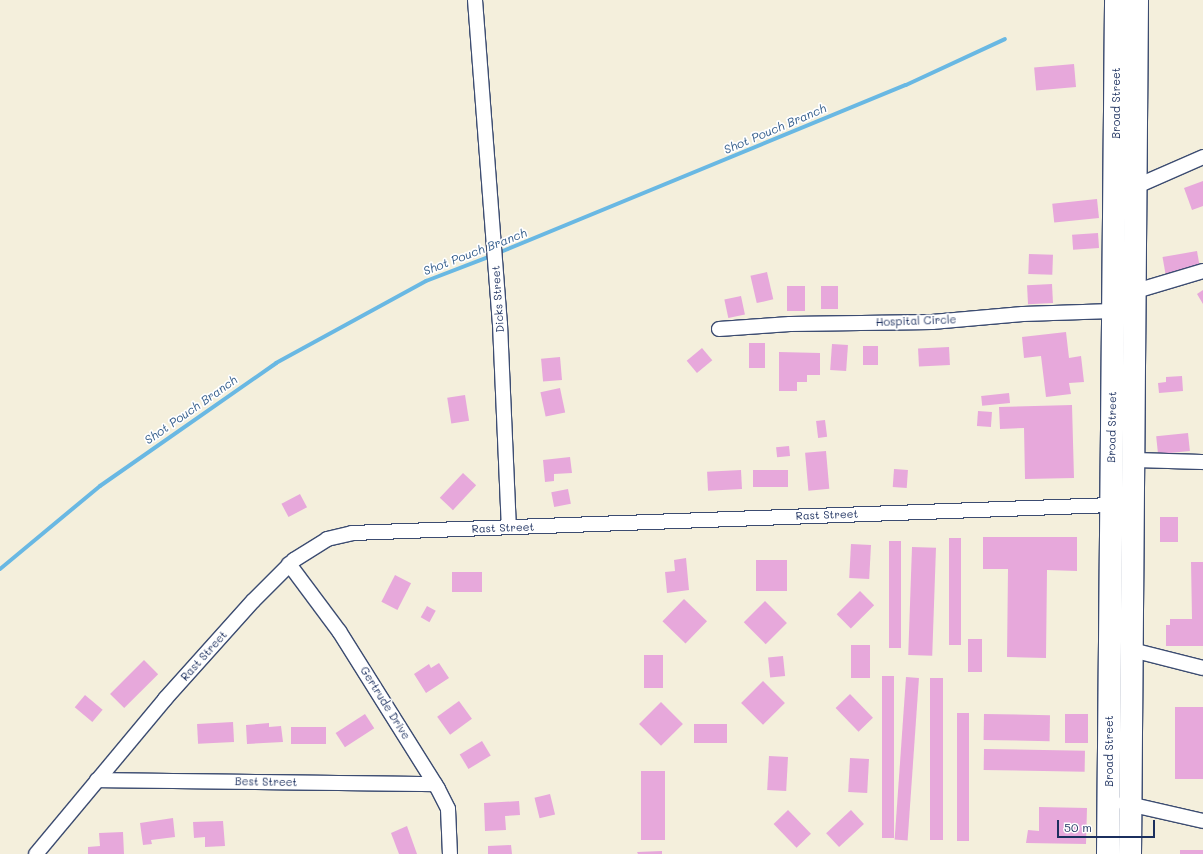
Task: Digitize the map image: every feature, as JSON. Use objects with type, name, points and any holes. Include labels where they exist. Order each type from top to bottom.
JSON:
[{"type":"main road","name":"Broad Street","points":[[1108,854],[1116,0]]},
{"type":"main road","name":"Broad Street","points":[[1130,854],[1137,186],[1137,0]]},
{"type":"street","name":"Dicks Street","points":[[476,0],[494,236],[509,527]]},
{"type":"street","points":[[1137,186],[1203,157]]},
{"type":"street","points":[[1136,291],[1203,271]]},
{"type":"street","name":"Hospital Circle","points":[[720,329],[790,324],[932,322],[1016,314],[1113,311]]},
{"type":"street","points":[[1134,460],[1203,462]]},
{"type":"street","name":"Rast Street","points":[[36,854],[97,780],[247,607],[289,564],[314,545],[352,533],[1111,505]]},
{"type":"street","name":"Gertrude Drive","points":[[289,564],[339,631],[435,784],[448,808],[450,854]]},
{"type":"street","points":[[1132,650],[1203,668]]},
{"type":"street","name":"Best Street","points":[[97,780],[435,784]]},
{"type":"street","points":[[1108,804],[1131,803],[1203,821]]},
{"type":"building","points":[[1074,64],[1076,87],[1036,90],[1034,67]]},
{"type":"building","points":[[1203,181],[1203,206],[1192,210],[1184,188]]},
{"type":"building","points":[[1097,199],[1099,218],[1054,223],[1052,204]]},
{"type":"building","points":[[1098,233],[1099,248],[1073,250],[1072,235]]},
{"type":"building","points":[[1197,251],[1200,268],[1165,274],[1163,257]]},
{"type":"building","points":[[1029,254],[1053,255],[1052,275],[1028,274]]},
{"type":"building","points":[[767,272],[773,299],[757,303],[750,276]]},
{"type":"building","points":[[1052,284],[1053,303],[1028,304],[1027,285]]},
{"type":"building","points":[[787,286],[805,286],[805,311],[787,311]]},
{"type":"building","points":[[821,286],[838,286],[838,309],[821,309]]},
{"type":"building","points":[[1203,290],[1203,304],[1197,294]]},
{"type":"building","points":[[741,296],[745,315],[728,318],[724,300]]},
{"type":"building","points":[[1066,332],[1069,358],[1081,356],[1084,382],[1069,383],[1071,394],[1046,397],[1041,356],[1024,358],[1022,337]]},
{"type":"building","points":[[749,343],[765,343],[765,368],[749,368]]},
{"type":"building","points":[[832,344],[848,345],[846,371],[830,370]]},
{"type":"building","points":[[863,346],[878,346],[878,365],[863,365]]},
{"type":"building","points":[[949,347],[950,365],[919,367],[918,349]]},
{"type":"building","points":[[702,348],[712,360],[697,373],[687,361]]},
{"type":"building","points":[[779,352],[820,353],[820,375],[807,375],[807,382],[797,382],[797,391],[779,391]]},
{"type":"building","points":[[560,357],[562,380],[543,382],[541,359]]},
{"type":"building","points":[[1182,376],[1183,391],[1159,393],[1158,383],[1166,382],[1166,377]]},
{"type":"building","points":[[560,388],[565,412],[546,417],[540,392]]},
{"type":"building","points":[[1009,393],[1010,403],[982,406],[981,396]]},
{"type":"building","points":[[465,395],[469,421],[451,423],[447,398]]},
{"type":"building","points":[[1072,405],[1074,478],[1025,479],[1024,428],[1000,429],[999,407]]},
{"type":"building","points":[[978,411],[992,412],[991,427],[977,426]]},
{"type":"building","points":[[825,420],[827,437],[818,438],[816,421]]},
{"type":"building","points":[[1188,433],[1190,451],[1158,454],[1156,436]]},
{"type":"building","points":[[789,446],[790,456],[777,457],[776,447]]},
{"type":"building","points":[[826,451],[829,489],[808,491],[805,453]]},
{"type":"building","points":[[570,457],[572,473],[554,474],[554,481],[545,482],[543,460]]},
{"type":"building","points":[[894,469],[908,470],[907,488],[893,487]]},
{"type":"building","points":[[741,470],[742,489],[708,491],[707,472]]},
{"type":"building","points":[[753,470],[788,470],[788,487],[753,487]]},
{"type":"building","points":[[463,473],[476,485],[453,510],[440,498]]},
{"type":"building","points":[[568,489],[571,504],[554,507],[551,492]]},
{"type":"building","points":[[300,494],[307,507],[289,517],[281,504]]},
{"type":"building","points":[[1160,517],[1178,517],[1178,542],[1160,542]]},
{"type":"building","points":[[983,537],[1077,537],[1077,571],[1047,570],[1046,658],[1007,657],[1008,569],[983,569]]},
{"type":"building","points":[[949,538],[961,538],[961,645],[949,645]]},
{"type":"building","points":[[889,541],[901,541],[901,648],[889,648]]},
{"type":"building","points":[[851,544],[871,545],[869,579],[849,578]]},
{"type":"building","points":[[912,547],[936,548],[932,656],[908,655]]},
{"type":"building","points":[[686,558],[689,590],[667,593],[665,572],[675,571],[674,560]]},
{"type":"building","points":[[756,560],[787,560],[787,591],[756,591]]},
{"type":"building","points":[[1191,562],[1203,562],[1203,646],[1166,646],[1166,625],[1170,625],[1170,619],[1192,619]]},
{"type":"building","points":[[452,572],[482,572],[482,592],[452,592]]},
{"type":"building","points":[[395,575],[411,583],[397,610],[381,602]]},
{"type":"building","points":[[860,591],[874,605],[851,628],[837,614]]},
{"type":"building","points":[[684,599],[707,621],[685,644],[662,621]]},
{"type":"building","points":[[765,601],[787,623],[766,644],[744,622]]},
{"type":"building","points":[[427,606],[436,611],[429,622],[421,617]]},
{"type":"building","points":[[968,639],[982,639],[982,672],[968,672]]},
{"type":"building","points":[[851,645],[870,645],[870,678],[851,678]]},
{"type":"building","points":[[644,655],[663,655],[663,688],[644,688]]},
{"type":"building","points":[[783,656],[785,676],[770,677],[768,658]]},
{"type":"building","points":[[144,660],[158,674],[124,708],[110,694]]},
{"type":"building","points":[[439,663],[449,678],[426,693],[414,674],[429,664],[431,668]]},
{"type":"building","points":[[882,676],[894,676],[894,838],[882,838]]},
{"type":"building","points":[[906,677],[919,678],[908,841],[895,840]]},
{"type":"building","points":[[930,678],[943,678],[943,840],[930,840]]},
{"type":"building","points":[[763,681],[785,703],[763,725],[741,703]]},
{"type":"building","points":[[850,694],[873,718],[859,732],[836,708]]},
{"type":"building","points":[[85,695],[103,710],[92,722],[75,707]]},
{"type":"building","points":[[459,701],[472,719],[450,735],[437,717]]},
{"type":"building","points":[[661,702],[683,724],[661,746],[639,724]]},
{"type":"building","points":[[1175,707],[1203,707],[1203,779],[1175,779]]},
{"type":"building","points":[[957,713],[969,713],[969,841],[957,841]]},
{"type":"building","points":[[365,714],[374,728],[345,747],[336,733]]},
{"type":"building","points":[[984,714],[1050,715],[1050,741],[984,740]]},
{"type":"building","points":[[1065,714],[1088,714],[1088,743],[1065,743]]},
{"type":"building","points":[[233,722],[234,742],[198,744],[197,724]]},
{"type":"building","points":[[269,723],[269,727],[281,726],[283,742],[247,744],[246,725]]},
{"type":"building","points":[[694,724],[727,724],[727,743],[694,743]]},
{"type":"building","points":[[291,727],[326,727],[326,744],[291,744]]},
{"type":"building","points":[[482,741],[491,756],[468,769],[460,754]]},
{"type":"building","points":[[984,749],[1085,751],[1085,772],[984,770]]},
{"type":"building","points":[[769,756],[788,757],[786,791],[767,790]]},
{"type":"building","points":[[850,758],[869,759],[867,793],[848,792]]},
{"type":"building","points":[[641,771],[665,771],[665,840],[641,840]]},
{"type":"building","points":[[550,794],[555,814],[540,818],[534,798]]},
{"type":"building","points":[[519,801],[520,815],[505,816],[506,830],[485,831],[484,803]]},
{"type":"building","points":[[1039,807],[1087,808],[1086,844],[1026,843],[1028,830],[1039,831]]},
{"type":"building","points":[[788,810],[811,834],[797,848],[774,824]]},
{"type":"building","points":[[851,810],[864,824],[839,847],[826,833]]},
{"type":"building","points":[[173,818],[175,837],[151,840],[152,844],[143,845],[140,823]]},
{"type":"building","points":[[223,821],[225,846],[205,847],[205,837],[194,838],[193,822]]},
{"type":"building","points":[[407,826],[417,854],[399,854],[391,833]]},
{"type":"building","points":[[123,832],[124,854],[88,854],[88,847],[100,846],[99,833]]},
{"type":"building","points":[[511,845],[512,854],[488,854],[488,846]]},
{"type":"building","points":[[1180,850],[1203,850],[1203,854],[1180,854]]},
{"type":"building","points":[[662,851],[662,854],[638,854],[637,852]]},
{"type":"waterway","name":"Shot Pouch Branch","points":[[498,253],[906,85],[1005,39]]},
{"type":"waterway","name":"Shot Pouch Branch","points":[[0,569],[100,486],[276,363],[426,281],[491,256]]}]
